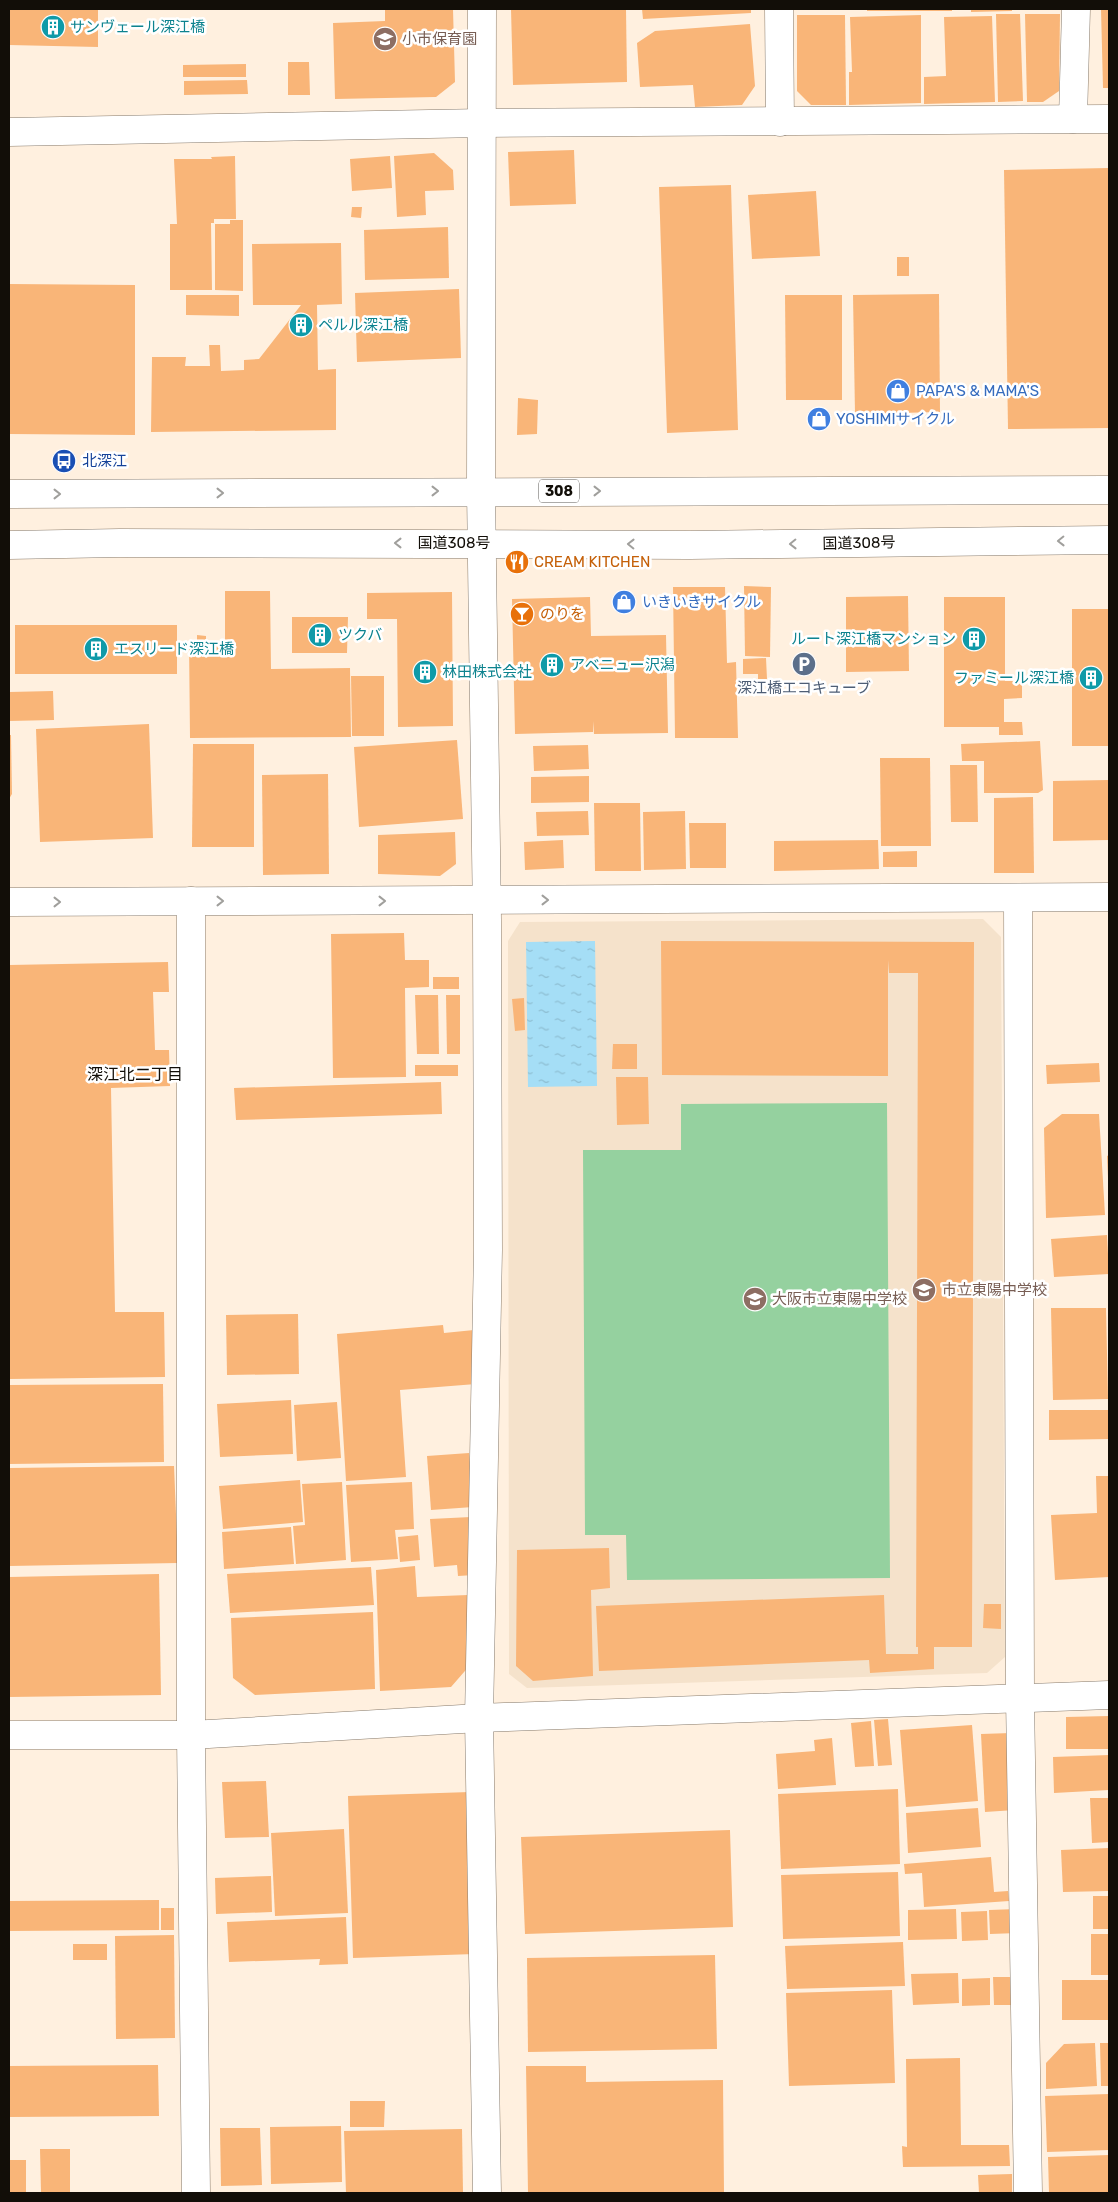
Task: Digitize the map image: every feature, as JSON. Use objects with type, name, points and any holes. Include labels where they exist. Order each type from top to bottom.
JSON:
[{"type":"main road","points":[[482,9],[481,491],[487,900],[488,1250],[479,1718],[487,2193]]},
{"type":"main road","points":[[779,9],[780,122]]},
{"type":"main road","points":[[1073,119],[1076,9]]},
{"type":"main road","points":[[9,132],[483,124],[1109,119]]},
{"type":"main road","name":"308","points":[[9,494],[1109,490]]},
{"type":"main road","name":"国道308号","points":[[9,545],[482,543],[690,545],[1109,540]]},
{"type":"main road","points":[[9,902],[1109,897]]},
{"type":"main road","points":[[1018,898],[1020,1698],[1028,2193]]},
{"type":"main road","points":[[191,901],[191,1735],[196,2193]]},
{"type":"main road","points":[[9,1735],[191,1735],[479,1718],[1109,1695]]},
{"type":"shaded area","name":"大阪市立東陽中学校","points":[[983,919],[1001,937],[1005,1657],[987,1673],[527,1688],[509,1674],[508,941],[520,922]]},
{"type":"green space","points":[[887,1103],[890,1578],[627,1580],[626,1535],[585,1535],[583,1150],[681,1150],[681,1104]]},
{"type":"water","points":[[595,941],[597,1086],[528,1087],[526,942]]},
{"type":"building","name":"サンヴェール深江橋","points":[[9,9],[98,9],[98,47],[9,45]]},
{"type":"building","points":[[385,9],[453,9],[455,82],[436,97],[335,99],[333,23],[385,21]]},
{"type":"building","points":[[511,9],[626,9],[627,82],[513,85]]},
{"type":"building","points":[[642,9],[751,9],[751,13],[643,19]]},
{"type":"building","points":[[867,9],[952,9],[952,11],[867,11]]},
{"type":"building","points":[[971,9],[1012,9],[1012,11],[971,12]]},
{"type":"building","points":[[1101,9],[1109,9],[1109,88],[1103,88]]},
{"type":"building","points":[[996,14],[1020,14],[1023,101],[998,102]]},
{"type":"building","points":[[1025,14],[1060,14],[1059,91],[1043,102],[1027,102]]},
{"type":"building","points":[[797,15],[845,15],[846,105],[811,105],[797,91]]},
{"type":"building","points":[[921,15],[921,103],[849,105],[849,72],[852,72],[850,17]]},
{"type":"building","points":[[992,16],[995,102],[924,104],[924,77],[946,76],[944,17]]},
{"type":"building","points":[[750,24],[755,86],[742,105],[695,107],[693,85],[640,87],[637,43],[655,31]]},
{"type":"building","points":[[288,62],[309,62],[310,95],[288,95]]},
{"type":"building","points":[[246,64],[246,77],[183,77],[183,65]]},
{"type":"building","points":[[247,80],[248,94],[184,95],[184,81]]},
{"type":"building","points":[[574,150],[576,204],[510,206],[508,152]]},
{"type":"building","points":[[434,153],[453,170],[454,190],[425,191],[426,215],[397,217],[394,156]]},
{"type":"building","points":[[235,156],[236,219],[214,219],[214,223],[211,223],[212,290],[170,290],[170,224],[177,224],[174,159],[212,159],[211,157]]},
{"type":"building","points":[[390,156],[392,188],[352,191],[350,159]]},
{"type":"building","points":[[1109,168],[1109,428],[1008,429],[1004,170]]},
{"type":"building","points":[[731,185],[738,430],[667,433],[659,187]]},
{"type":"building","points":[[816,191],[820,256],[752,259],[748,195]]},
{"type":"building","points":[[352,207],[362,207],[361,218],[351,217]]},
{"type":"building","points":[[230,220],[243,220],[243,291],[215,290],[215,224],[230,224]]},
{"type":"building","points":[[448,227],[449,278],[365,280],[364,230]]},
{"type":"building","name":"ペルル深江橋","points":[[341,243],[342,304],[317,305],[318,370],[336,369],[336,430],[151,432],[152,357],[186,357],[185,366],[210,366],[209,345],[220,345],[221,371],[244,370],[244,360],[259,359],[301,305],[253,305],[252,244]]},
{"type":"building","points":[[897,257],[909,257],[909,276],[897,276]]},
{"type":"building","points":[[9,284],[135,285],[135,435],[9,434]]},
{"type":"building","points":[[459,289],[461,358],[357,362],[355,293]]},
{"type":"building","points":[[939,294],[940,412],[855,414],[853,295]]},
{"type":"building","points":[[186,295],[239,295],[239,316],[186,315]]},
{"type":"building","points":[[785,295],[842,295],[842,400],[786,400]]},
{"type":"building","points":[[518,398],[538,400],[537,434],[517,435]]},
{"type":"building","points":[[744,586],[771,587],[770,657],[745,656]]},
{"type":"building","points":[[673,587],[725,587],[727,663],[736,662],[738,738],[675,738]]},
{"type":"building","points":[[225,591],[270,591],[271,669],[350,668],[351,737],[190,738],[189,641],[197,641],[197,635],[206,636],[206,645],[225,645]]},
{"type":"building","name":"林田株式会社","points":[[452,592],[453,726],[398,727],[397,619],[367,619],[367,593]]},
{"type":"building","points":[[908,596],[909,671],[846,672],[846,597]]},
{"type":"building","points":[[590,597],[591,636],[666,635],[668,733],[594,734],[593,721],[593,732],[515,734],[512,599]]},
{"type":"building","name":"ルート深江橋マンション","points":[[944,597],[1005,597],[1005,681],[1022,681],[1022,698],[1004,699],[1004,722],[1022,722],[1023,735],[999,735],[999,727],[944,727]]},
{"type":"building","name":"ファミール深江橋","points":[[1072,609],[1109,609],[1109,746],[1072,746]]},
{"type":"building","name":"ツクバ","points":[[292,617],[348,617],[347,653],[292,653]]},
{"type":"building","name":"エスリード深江橋","points":[[15,625],[177,625],[177,674],[15,674]]},
{"type":"building","points":[[766,658],[767,679],[758,679],[758,674],[743,674],[743,659]]},
{"type":"building","points":[[351,676],[384,676],[384,736],[352,736]]},
{"type":"building","points":[[53,691],[54,720],[9,721],[9,692]]},
{"type":"building","points":[[149,724],[153,838],[40,842],[36,729]]},
{"type":"building","points":[[9,735],[11,735],[12,794],[9,799]]},
{"type":"building","points":[[457,740],[463,819],[359,827],[354,747]]},
{"type":"building","points":[[1040,741],[1043,790],[1038,793],[984,793],[984,761],[962,761],[961,744]]},
{"type":"building","points":[[193,744],[254,744],[254,847],[192,847]]},
{"type":"building","points":[[588,745],[589,769],[534,771],[533,746]]},
{"type":"building","points":[[880,758],[930,758],[931,846],[881,846]]},
{"type":"building","points":[[950,765],[977,765],[978,822],[951,822]]},
{"type":"building","points":[[328,774],[329,874],[263,875],[262,775]]},
{"type":"building","points":[[589,776],[589,802],[531,803],[531,777]]},
{"type":"building","points":[[1109,780],[1109,840],[1053,841],[1053,781]]},
{"type":"building","points":[[1033,797],[1034,873],[994,873],[994,798]]},
{"type":"building","points":[[594,803],[640,803],[641,871],[595,871]]},
{"type":"building","points":[[588,811],[589,835],[537,836],[536,812]]},
{"type":"building","points":[[685,811],[686,869],[644,870],[643,812]]},
{"type":"building","points":[[689,823],[726,823],[726,868],[690,868]]},
{"type":"building","points":[[455,832],[456,864],[440,876],[378,874],[378,835]]},
{"type":"building","points":[[563,840],[564,868],[525,870],[524,842]]},
{"type":"building","points":[[878,840],[879,869],[774,871],[774,841]]},
{"type":"building","points":[[917,851],[917,867],[883,867],[883,852]]},
{"type":"building","points":[[404,933],[405,960],[429,960],[429,987],[405,988],[406,1077],[333,1078],[331,934]]},
{"type":"building","points":[[661,941],[974,942],[972,1647],[934,1647],[934,1669],[870,1673],[869,1660],[599,1671],[596,1606],[884,1595],[886,1654],[918,1654],[918,1647],[916,1647],[918,973],[889,973],[888,960],[888,1076],[662,1075]]},
{"type":"building","points":[[168,962],[169,992],[153,992],[155,1050],[169,1050],[170,1086],[111,1088],[115,1312],[164,1312],[165,1377],[9,1379],[9,965]]},
{"type":"building","points":[[433,977],[459,977],[459,989],[433,989]]},
{"type":"building","points":[[415,995],[438,995],[439,1054],[417,1054]]},
{"type":"building","points":[[446,995],[460,995],[460,1054],[447,1054]]},
{"type":"building","points":[[524,998],[525,1030],[515,1031],[512,999]]},
{"type":"building","points":[[613,1044],[637,1044],[637,1069],[612,1069]]},
{"type":"building","points":[[1099,1063],[1100,1082],[1047,1084],[1046,1065]]},
{"type":"building","points":[[415,1065],[458,1065],[458,1076],[415,1076]]},
{"type":"building","points":[[616,1077],[648,1077],[649,1124],[617,1125]]},
{"type":"building","points":[[441,1082],[442,1114],[236,1120],[234,1088]]},
{"type":"building","points":[[1062,1114],[1099,1114],[1105,1215],[1046,1218],[1044,1128]]},
{"type":"building","points":[[1109,1155],[1109,1178],[1108,1178],[1107,1156]]},
{"type":"building","points":[[1107,1235],[1109,1274],[1054,1277],[1051,1239]]},
{"type":"building","points":[[1051,1308],[1106,1308],[1108,1399],[1053,1400]]},
{"type":"building","points":[[298,1314],[299,1374],[227,1375],[226,1315]]},
{"type":"building","points":[[443,1325],[444,1333],[474,1330],[476,1384],[400,1390],[406,1477],[346,1481],[337,1334]]},
{"type":"building","points":[[163,1384],[164,1462],[9,1464],[9,1385]]},
{"type":"building","points":[[291,1400],[293,1454],[220,1457],[217,1404]]},
{"type":"building","points":[[337,1402],[341,1458],[297,1461],[294,1405]]},
{"type":"building","points":[[1049,1410],[1109,1410],[1109,1439],[1049,1440]]},
{"type":"building","points":[[469,1453],[473,1507],[431,1510],[427,1456]]},
{"type":"building","points":[[174,1466],[178,1563],[9,1566],[9,1468]]},
{"type":"building","points":[[1096,1476],[1109,1476],[1109,1577],[1055,1580],[1051,1515],[1097,1513]]},
{"type":"building","points":[[300,1480],[303,1522],[223,1529],[219,1486]]},
{"type":"building","points":[[342,1482],[346,1560],[296,1564],[293,1526],[305,1525],[302,1484]]},
{"type":"building","points":[[412,1482],[414,1529],[395,1530],[398,1559],[351,1562],[346,1485]]},
{"type":"building","points":[[471,1517],[474,1575],[458,1576],[457,1565],[434,1567],[430,1519]]},
{"type":"building","points":[[291,1527],[294,1564],[224,1569],[222,1532]]},
{"type":"building","points":[[418,1535],[420,1560],[400,1562],[398,1537]]},
{"type":"building","points":[[609,1548],[610,1588],[591,1590],[593,1676],[533,1681],[516,1666],[517,1550]]},
{"type":"building","points":[[415,1566],[417,1597],[468,1595],[471,1664],[451,1687],[380,1691],[376,1570]]},
{"type":"building","points":[[371,1567],[374,1605],[230,1613],[227,1574]]},
{"type":"building","points":[[159,1574],[161,1695],[9,1697],[9,1577]]},
{"type":"building","points":[[984,1604],[1001,1604],[1001,1629],[983,1628]]},
{"type":"building","points":[[373,1612],[375,1689],[255,1695],[233,1678],[231,1618]]},
{"type":"building","points":[[1109,1716],[1109,1749],[1066,1749],[1066,1717]]},
{"type":"building","points":[[888,1719],[892,1765],[878,1766],[874,1720]]},
{"type":"building","points":[[871,1721],[874,1766],[855,1767],[851,1723]]},
{"type":"building","points":[[972,1725],[978,1801],[906,1807],[900,1730]]},
{"type":"building","points":[[1011,1733],[1015,1810],[985,1812],[981,1734]]},
{"type":"building","points":[[832,1738],[836,1785],[778,1789],[776,1754],[815,1751],[814,1740]]},
{"type":"building","points":[[1109,1755],[1109,1790],[1054,1793],[1053,1757]]},
{"type":"building","points":[[266,1781],[269,1837],[225,1838],[222,1782]]},
{"type":"building","points":[[898,1789],[900,1864],[781,1869],[778,1794]]},
{"type":"building","points":[[470,1792],[475,1954],[353,1958],[348,1796]]},
{"type":"building","points":[[1090,1798],[1109,1798],[1109,1842],[1092,1843]]},
{"type":"building","points":[[978,1808],[981,1847],[908,1853],[906,1813]]},
{"type":"building","points":[[344,1829],[348,1913],[275,1916],[271,1833]]},
{"type":"building","points":[[730,1830],[733,1927],[525,1934],[521,1837]]},
{"type":"building","points":[[1109,1848],[1109,1891],[1063,1892],[1061,1850]]},
{"type":"building","points":[[991,1857],[994,1892],[1008,1891],[1009,1901],[924,1907],[922,1873],[905,1874],[904,1864]]},
{"type":"building","points":[[898,1872],[900,1936],[783,1939],[781,1875]]},
{"type":"building","points":[[271,1876],[272,1912],[216,1914],[215,1878]]},
{"type":"building","points":[[1093,1896],[1109,1896],[1109,1929],[1093,1929]]},
{"type":"building","points":[[159,1900],[159,1930],[9,1931],[9,1901]]},
{"type":"building","points":[[161,1908],[174,1908],[174,1930],[161,1930]]},
{"type":"building","points":[[956,1909],[957,1939],[908,1940],[908,1910]]},
{"type":"building","points":[[1017,1909],[1018,1933],[990,1934],[989,1910]]},
{"type":"building","points":[[987,1911],[988,1940],[962,1941],[961,1912]]},
{"type":"building","points":[[346,1917],[348,1964],[319,1965],[320,1959],[229,1962],[227,1922]]},
{"type":"building","points":[[1091,1934],[1109,1934],[1109,1975],[1091,1975]]},
{"type":"building","points":[[174,1935],[175,2038],[116,2039],[115,1936]]},
{"type":"building","points":[[903,1942],[905,1986],[787,1989],[785,1946]]},
{"type":"building","points":[[73,1944],[107,1944],[107,1960],[73,1960]]},
{"type":"building","points":[[715,1955],[717,2049],[528,2052],[527,1958]]},
{"type":"building","points":[[958,1973],[959,2003],[913,2005],[911,1974]]},
{"type":"building","points":[[993,1977],[1016,1977],[1017,2005],[994,2005]]},
{"type":"building","points":[[990,1978],[990,2005],[962,2006],[962,1979]]},
{"type":"building","points":[[1062,1980],[1109,1980],[1109,2020],[1062,2020]]},
{"type":"building","points":[[892,1990],[895,2083],[789,2086],[786,1993]]},
{"type":"building","points":[[1095,2043],[1097,2086],[1046,2089],[1046,2063],[1064,2044]]},
{"type":"building","points":[[1100,2043],[1109,2043],[1109,2086],[1101,2086]]},
{"type":"building","points":[[960,2058],[961,2145],[1009,2145],[1010,2166],[903,2167],[902,2146],[907,2147],[906,2059]]},
{"type":"building","points":[[158,2065],[159,2116],[9,2117],[9,2066]]},
{"type":"building","points":[[526,2066],[586,2066],[586,2082],[723,2080],[724,2193],[528,2193]]},
{"type":"building","points":[[1109,2094],[1109,2150],[1047,2152],[1045,2096]]},
{"type":"building","points":[[350,2101],[385,2101],[384,2127],[350,2127]]},
{"type":"building","points":[[341,2126],[342,2182],[271,2184],[270,2127]]},
{"type":"building","points":[[220,2128],[260,2128],[262,2185],[221,2186]]},
{"type":"building","points":[[462,2129],[463,2193],[346,2193],[344,2131]]},
{"type":"building","points":[[40,2149],[70,2149],[70,2193],[41,2193]]},
{"type":"building","points":[[1109,2155],[1109,2193],[1049,2193],[1048,2157]]},
{"type":"building","points":[[9,2160],[26,2160],[26,2193],[9,2193]]},
{"type":"building","points":[[1012,2174],[1012,2193],[979,2193],[978,2175]]},
{"type":"place","name":"サンヴェール深江橋","points":[[53,27]]},
{"type":"place","name":"小市保育園","points":[[385,39]]},
{"type":"place","name":"ペルル深江橋","points":[[301,325]]},
{"type":"place","name":"PAPA'S & MAMA'S","points":[[898,391]]},
{"type":"place","name":"YOSHIMIサイクル","points":[[819,419]]},
{"type":"place","name":"北深江","points":[[64,461]]},
{"type":"place","name":"CREAM KITCHEN","points":[[517,562]]},
{"type":"place","name":"いきいきサイクル","points":[[624,602]]},
{"type":"place","name":"のりを","points":[[522,614]]},
{"type":"place","name":"ツクバ","points":[[320,635]]},
{"type":"place","name":"ルート深江橋マンション","points":[[974,639]]},
{"type":"place","name":"エスリード深江橋","points":[[96,649]]},
{"type":"place","name":"深江橋エコキューブ","points":[[804,664]]},
{"type":"place","name":"アベニュー沢潟","points":[[552,665]]},
{"type":"place","name":"林田株式会社","points":[[425,672]]},
{"type":"place","name":"ファミール深江橋","points":[[1091,678]]},
{"type":"place","name":"市立東陽中学校","points":[[924,1290]]},
{"type":"place","name":"大阪市立東陽中学校","points":[[755,1299]]},
{"type":"district","name":"深江北二丁目","points":[[135,1074]]}]
